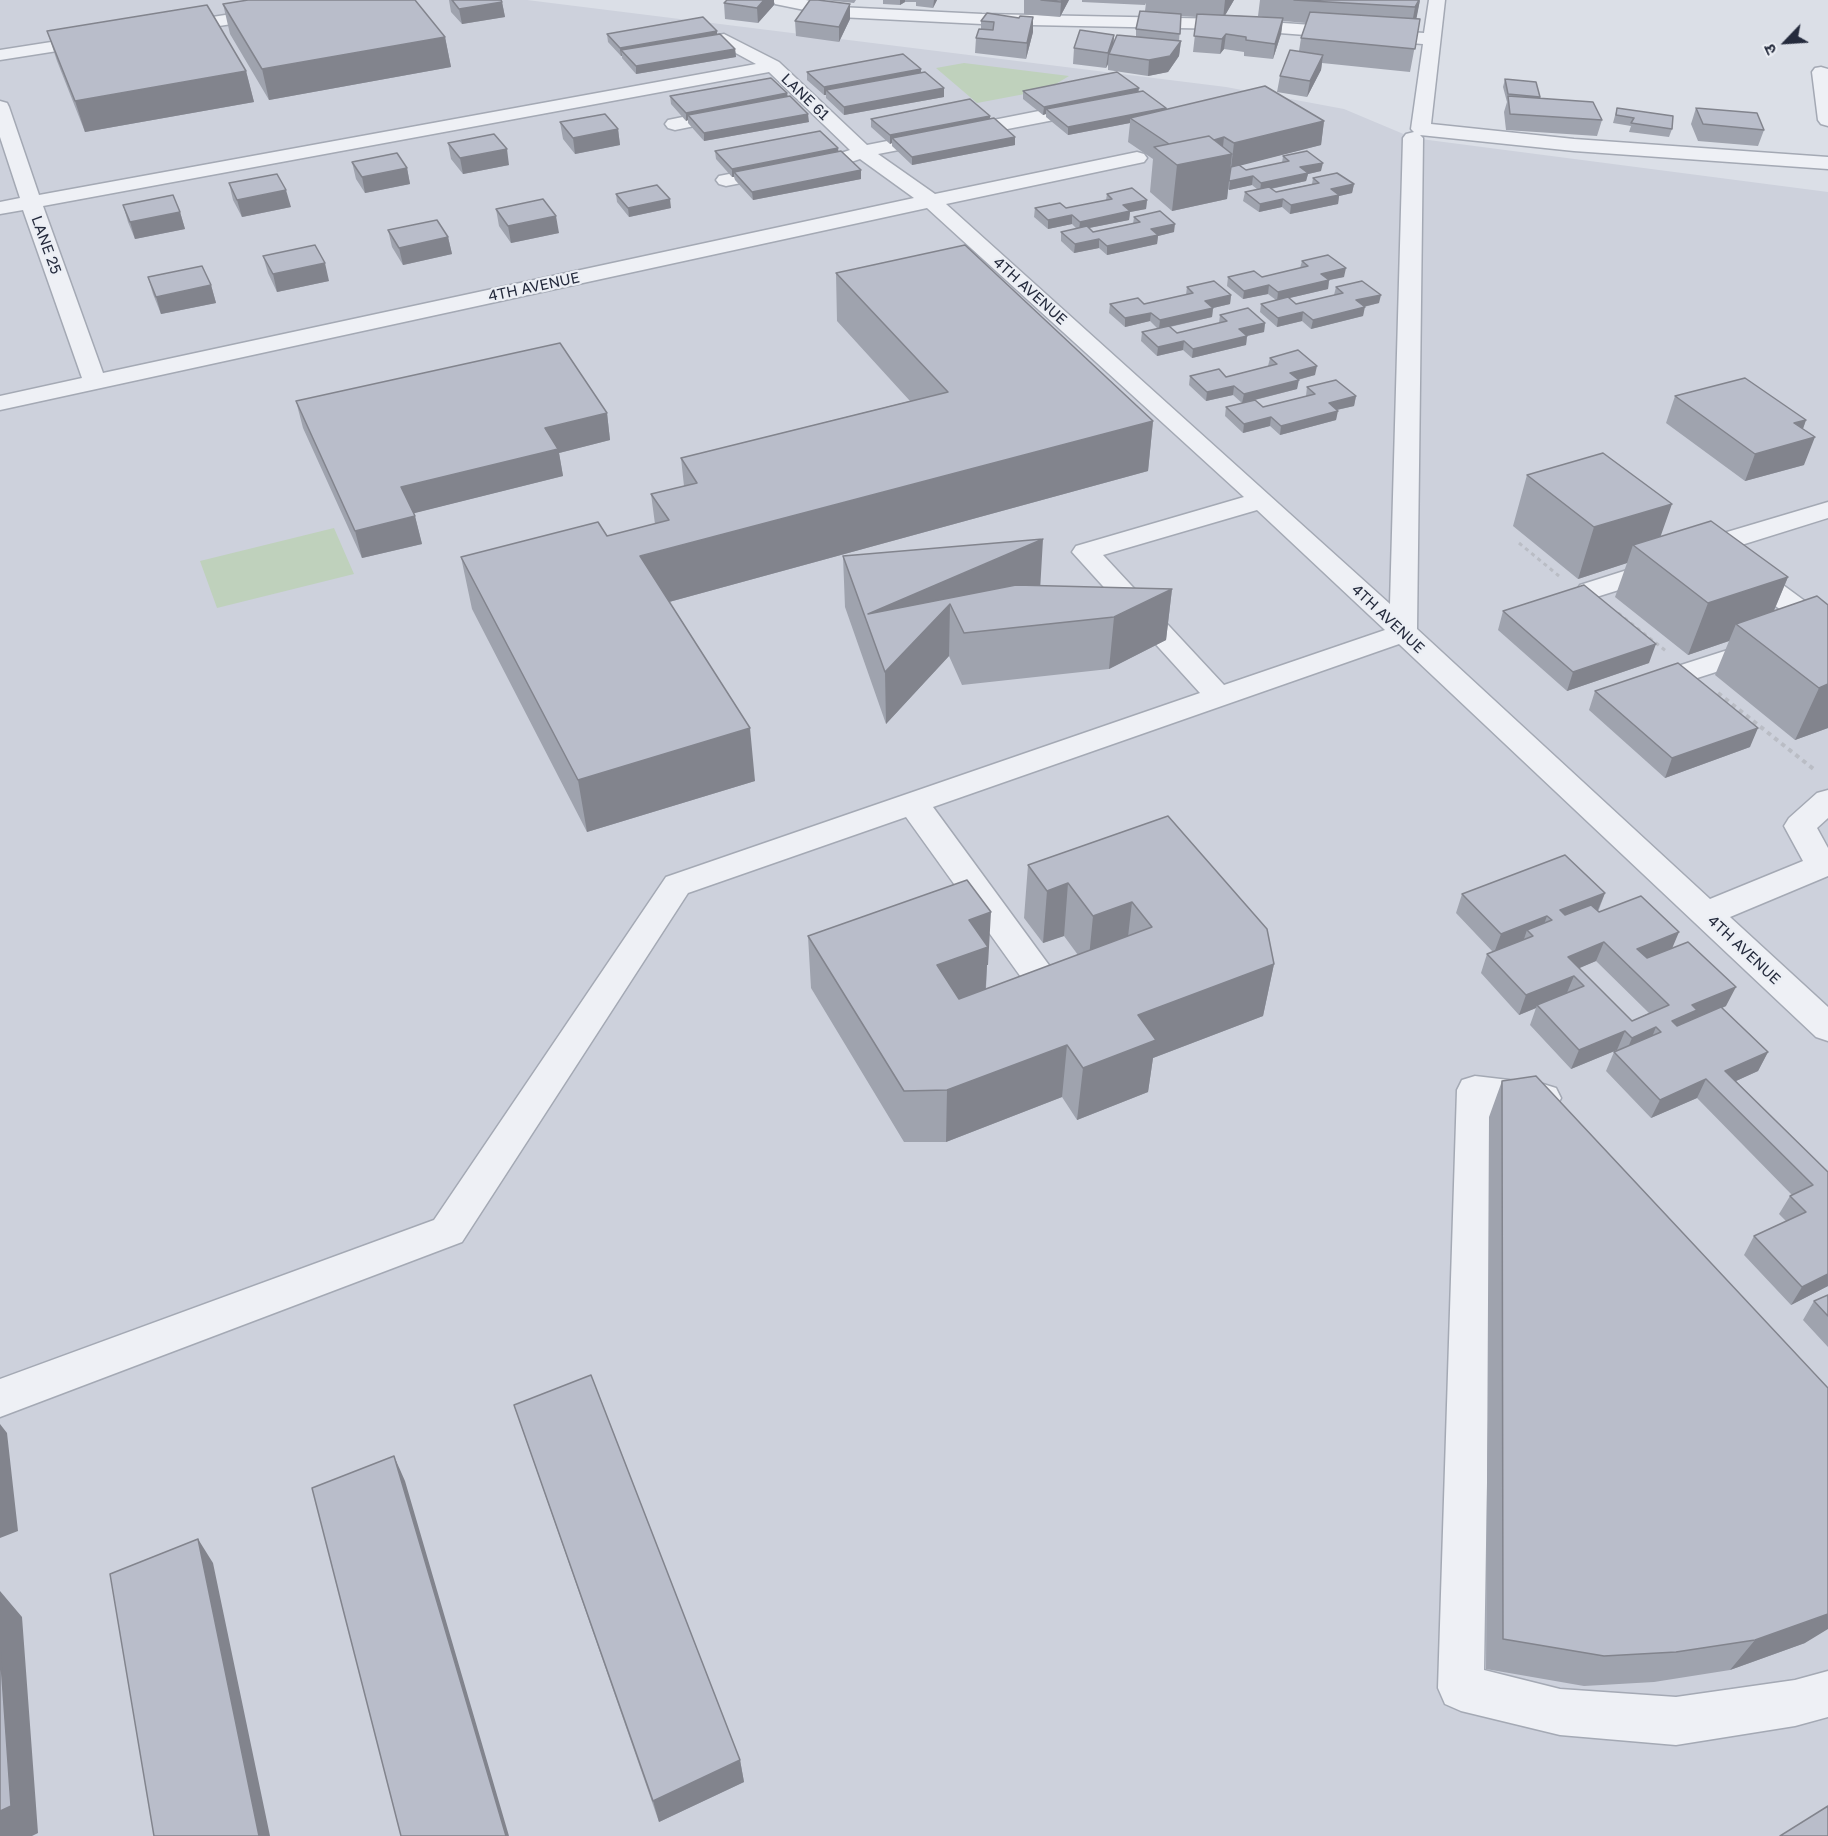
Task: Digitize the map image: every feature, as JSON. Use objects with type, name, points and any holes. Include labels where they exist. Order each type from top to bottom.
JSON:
[{"type":"street","points":[[153,31],[354,0]]},
{"type":"street","points":[[781,0],[839,12],[982,19],[1072,19],[1227,24],[1433,39]]},
{"type":"street","points":[[1072,19],[1075,0]]},
{"type":"street","points":[[1437,0],[1421,129],[1574,145],[1828,162]]},
{"type":"street","points":[[0,55],[118,37]]},
{"type":"street","points":[[666,49],[724,39],[773,66]]},
{"type":"street","name":"LANE 61","points":[[0,208],[773,66],[864,153],[931,201]]},
{"type":"street","points":[[1821,72],[1828,120]]},
{"type":"street","points":[[785,104],[829,96]]},
{"type":"street","name":"LANE 25","points":[[0,107],[95,383]]},
{"type":"street","points":[[675,124],[752,110]]},
{"type":"street","points":[[829,160],[864,153],[876,148],[1054,114]]},
{"type":"street","points":[[0,1398],[448,1231],[677,885],[1403,633],[1413,138]]},
{"type":"street","points":[[931,201],[1137,158]]},
{"type":"street","points":[[726,180],[795,167]]},
{"type":"street","name":"4TH AVENUE","points":[[0,403],[931,201],[1262,500],[1828,1028]]},
{"type":"street","points":[[1219,697],[1085,552],[1262,500]]},
{"type":"street","points":[[1590,591],[1718,550],[1726,541],[1828,510]]},
{"type":"street","points":[[1718,550],[1826,630]]},
{"type":"street","points":[[1691,671],[1826,630]]},
{"type":"street","points":[[1705,914],[1825,869],[1800,825],[1828,800]]},
{"type":"street","points":[[913,803],[1053,996]]},
{"type":"street","points":[[1572,1125],[1548,1098],[1475,1090],[1461,1688],[1560,1712],[1676,1721],[1795,1703],[1828,1694]]},
{"type":"shaded area","points":[[0,0],[527,0],[1226,87],[1344,109],[1413,138],[1828,192],[1828,1836],[0,1836]]},
{"type":"green space","points":[[964,63],[1069,76],[1046,90],[977,103],[936,68]]},
{"type":"green space","points":[[334,528],[354,574],[217,608],[200,561]]},
{"type":"building","points":[[248,0],[415,0],[445,37],[262,69],[223,4]]},
{"type":"building","points":[[452,0],[501,0],[502,2],[459,9]]},
{"type":"building","points":[[727,0],[764,0],[757,8],[724,3]]},
{"type":"building","points":[[810,0],[850,4],[839,27],[795,21]]},
{"type":"building","points":[[1294,0],[1419,0],[1415,7]]},
{"type":"building","points":[[207,5],[246,71],[75,101],[47,31]]},
{"type":"building","points":[[1140,11],[1181,14],[1180,34],[1136,29]]},
{"type":"building","points":[[1310,12],[1420,19],[1415,49],[1301,38]]},
{"type":"building","points":[[987,13],[1019,18],[1020,16],[1033,17],[1027,43],[976,38],[979,29],[993,30],[994,22],[981,21]]},
{"type":"building","points":[[1197,14],[1283,18],[1275,44],[1246,40],[1246,37],[1226,34],[1222,39],[1194,36]]},
{"type":"building","points":[[703,17],[717,31],[620,48],[607,34]]},
{"type":"building","points":[[1080,30],[1114,35],[1108,53],[1074,48]]},
{"type":"building","points":[[720,34],[735,49],[636,66],[621,50]]},
{"type":"building","points":[[1117,35],[1181,41],[1170,56],[1149,60],[1109,54]]},
{"type":"building","points":[[1290,50],[1323,55],[1310,81],[1280,76]]},
{"type":"building","points":[[903,54],[921,69],[824,87],[807,72]]},
{"type":"building","points":[[925,72],[944,88],[844,107],[826,90]]},
{"type":"building","points":[[1117,72],[1139,88],[1044,107],[1023,91]]},
{"type":"building","points":[[771,78],[787,93],[686,113],[670,96]]},
{"type":"building","points":[[1505,79],[1536,82],[1540,97],[1508,94]]},
{"type":"building","points":[[1265,86],[1324,121],[1234,143],[1224,137],[1214,140],[1209,136],[1169,144],[1130,118]]},
{"type":"building","points":[[1143,91],[1166,108],[1068,127],[1046,109]]},
{"type":"building","points":[[790,96],[808,114],[704,133],[688,115]]},
{"type":"building","points":[[1508,96],[1593,102],[1602,120],[1510,114]]},
{"type":"building","points":[[970,99],[990,116],[890,135],[871,119]]},
{"type":"building","points":[[1617,108],[1673,116],[1672,129],[1631,123],[1634,118],[1616,115]]},
{"type":"building","points":[[1696,108],[1757,113],[1764,130],[1703,124]]},
{"type":"building","points":[[605,114],[618,129],[573,138],[560,122]]},
{"type":"building","points":[[994,118],[1015,137],[912,157],[892,138]]},
{"type":"building","points":[[820,131],[838,148],[732,169],[715,151]]},
{"type":"building","points":[[494,134],[507,149],[460,158],[448,143]]},
{"type":"building","points":[[1209,136],[1232,154],[1177,165],[1154,147]]},
{"type":"building","points":[[841,151],[861,170],[752,192],[734,172]]},
{"type":"building","points":[[1307,151],[1323,163],[1300,167],[1308,173],[1261,183],[1253,176],[1229,180],[1231,167],[1239,165],[1246,170],[1289,161],[1283,156]]},
{"type":"building","points":[[397,153],[407,168],[362,177],[352,162]]},
{"type":"building","points":[[1337,173],[1354,184],[1331,189],[1339,195],[1291,205],[1283,199],[1260,204],[1245,192],[1269,187],[1276,192],[1319,183],[1313,178]]},
{"type":"building","points":[[277,174],[286,190],[237,200],[229,183]]},
{"type":"building","points":[[657,185],[670,199],[628,208],[616,194]]},
{"type":"building","points":[[1132,188],[1147,200],[1123,205],[1130,211],[1080,222],[1072,215],[1048,220],[1035,208],[1060,203],[1066,208],[1112,199],[1107,194]]},
{"type":"building","points":[[173,195],[180,212],[130,222],[123,205]]},
{"type":"building","points":[[543,199],[556,216],[508,226],[496,209]]},
{"type":"building","points":[[1160,211],[1175,224],[1151,229],[1158,235],[1107,246],[1099,239],[1075,244],[1061,232],[1087,226],[1093,232],[1140,222],[1134,217]]},
{"type":"building","points":[[437,220],[448,237],[399,248],[388,230]]},
{"type":"building","points":[[315,245],[325,263],[273,274],[263,256]]},
{"type":"building","points":[[965,245],[1153,421],[640,556],[750,728],[578,780],[461,557],[598,522],[607,536],[669,520],[651,494],[697,483],[681,458],[948,392],[836,273]]},
{"type":"building","points":[[1328,255],[1346,268],[1321,274],[1329,280],[1278,292],[1269,285],[1244,291],[1228,277],[1254,271],[1262,277],[1308,266],[1302,261]]},
{"type":"building","points":[[202,266],[211,285],[156,297],[148,277]]},
{"type":"building","points":[[1214,281],[1231,295],[1205,301],[1213,308],[1160,320],[1151,313],[1125,318],[1110,304],[1138,298],[1144,304],[1193,293],[1187,287]]},
{"type":"building","points":[[1362,281],[1381,295],[1356,300],[1365,307],[1313,320],[1303,312],[1278,318],[1261,304],[1288,297],[1296,304],[1343,293],[1336,287]]},
{"type":"building","points":[[1248,308],[1265,323],[1239,329],[1247,336],[1193,349],[1184,341],[1158,347],[1142,332],[1169,326],[1177,333],[1227,321],[1220,315]]},
{"type":"building","points":[[560,343],[607,413],[545,428],[558,449],[401,487],[415,516],[355,531],[296,401]]},
{"type":"building","points":[[1298,350],[1317,366],[1290,373],[1299,380],[1244,394],[1234,386],[1207,392],[1190,376],[1219,369],[1226,377],[1277,364],[1270,358]]},
{"type":"building","points":[[1745,378],[1806,420],[1794,423],[1815,437],[1755,454],[1675,396]]},
{"type":"building","points":[[1336,380],[1356,396],[1329,403],[1338,411],[1281,426],[1271,417],[1244,424],[1226,407],[1255,400],[1263,407],[1315,394],[1307,387]]},
{"type":"building","points":[[1603,453],[1672,504],[1594,527],[1527,475]]},
{"type":"building","points":[[1711,521],[1788,577],[1708,603],[1633,545]]},
{"type":"building","points":[[1043,539],[868,614],[1016,585],[1172,589],[1114,617],[964,633],[950,604],[885,672],[843,556]]},
{"type":"building","points":[[1584,585],[1656,644],[1573,672],[1503,611]]},
{"type":"building","points":[[1817,596],[1828,605],[1828,684],[1819,688],[1736,624]]},
{"type":"building","points":[[1678,663],[1758,728],[1672,758],[1595,691]]},
{"type":"building","points":[[1168,816],[1267,929],[1274,964],[1138,1015],[1156,1040],[1083,1068],[1067,1045],[947,1090],[904,1091],[808,936],[967,880],[991,912],[969,920],[988,947],[937,965],[959,999],[1152,927],[1132,902],[1093,916],[1068,883],[1047,891],[1028,865]]},
{"type":"building","points":[[1565,855],[1605,893],[1560,910],[1565,915],[1591,905],[1599,912],[1641,896],[1679,932],[1637,949],[1647,958],[1688,942],[1736,987],[1692,1005],[1697,1010],[1672,1021],[1677,1026],[1721,1007],[1768,1052],[1725,1071],[1828,1172],[1828,1274],[1802,1287],[1754,1236],[1806,1212],[1790,1196],[1813,1185],[1706,1079],[1660,1100],[1614,1052],[1661,1032],[1656,1027],[1632,1038],[1625,1031],[1579,1050],[1537,1005],[1584,986],[1574,976],[1526,995],[1487,954],[1533,936],[1527,930],[1552,920],[1547,916],[1501,934],[1462,894]],"holes":[[[1604,942],[1669,1005],[1632,1021],[1568,957]]]},
{"type":"building","points":[[1536,1076],[1828,1388],[1828,1614],[1755,1640],[1676,1652],[1604,1656],[1503,1639],[1502,1081]]},
{"type":"building","points":[[1828,1295],[1828,1316],[1814,1301]]},
{"type":"building","points":[[591,1375],[740,1760],[653,1801],[514,1405]]},
{"type":"building","points":[[394,1456],[506,1836],[401,1836],[312,1488]]},
{"type":"building","points":[[198,1539],[259,1836],[154,1836],[110,1574]]},
{"type":"building","points":[[0,1648],[11,1806],[0,1811]]},
{"type":"building","points":[[1828,1806],[1828,1836],[1780,1836]]}]
